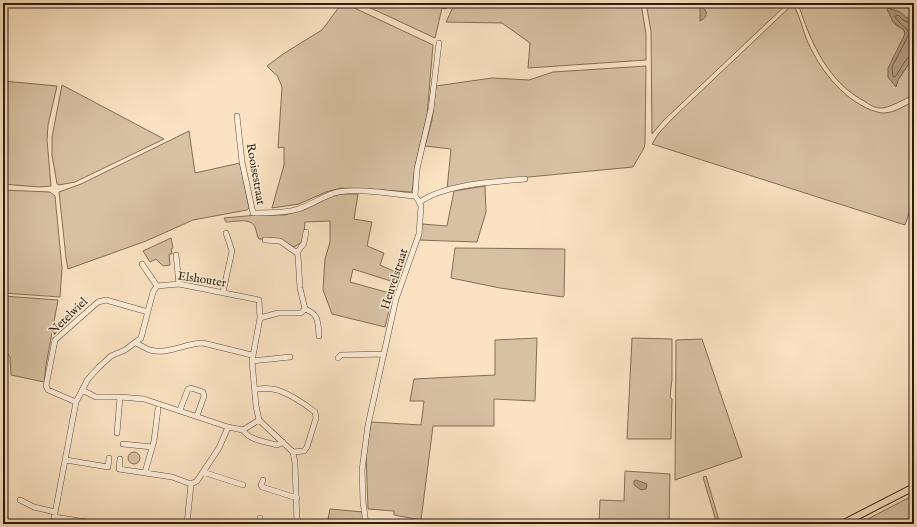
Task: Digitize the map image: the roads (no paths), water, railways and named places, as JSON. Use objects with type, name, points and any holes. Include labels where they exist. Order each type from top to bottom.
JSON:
[{"type":"main road","points":[[842,524],[914,487]]},
{"type":"street","points":[[439,43],[431,109],[416,169],[415,196],[420,202],[432,195],[453,189],[485,183],[525,179]]},
{"type":"street","name":"Rooisestraat","points":[[237,116],[242,162],[252,213],[291,212],[330,194],[339,192],[354,191],[415,196]]},
{"type":"street","name":"Heuvelstraat","points":[[366,524],[363,502],[362,470],[368,425],[396,299],[419,234],[421,219],[420,202]]},
{"type":"street","points":[[223,292],[232,251],[226,232]]},
{"type":"street","points":[[296,253],[304,243],[306,232]]},
{"type":"street","points":[[265,240],[280,241],[298,256],[300,288],[305,308],[316,316],[319,336]]},
{"type":"street","points":[[176,255],[179,284]]},
{"type":"street","points":[[53,524],[76,402],[88,379],[99,367],[111,356],[125,350],[141,338],[153,292],[157,286],[142,264]]},
{"type":"street","name":"Elshouter","points":[[157,286],[179,284],[259,300],[260,318]]},
{"type":"street","name":"Netelwiel","points":[[76,402],[48,390],[46,386],[56,340],[98,302],[106,300],[148,312]]},
{"type":"street","points":[[298,524],[293,452],[259,420],[256,406],[256,389],[252,355],[260,318],[278,313],[301,313],[305,308]]},
{"type":"street","points":[[136,343],[151,350],[159,351],[203,343],[252,355]]},
{"type":"street","points":[[338,358],[341,356],[384,354]]},
{"type":"street","points":[[252,361],[290,357]]},
{"type":"street","points":[[180,410],[190,388],[203,392],[204,396],[197,416]]},
{"type":"street","points":[[256,389],[273,389],[281,391],[315,412],[316,418],[307,447],[304,450],[293,452]]},
{"type":"street","points":[[82,390],[96,397],[144,399],[228,427],[243,430],[259,420]]},
{"type":"street","points":[[117,433],[120,397]]},
{"type":"street","points":[[145,472],[152,446],[158,409]]},
{"type":"street","points":[[120,459],[119,469],[172,477],[191,484],[197,481],[203,472],[218,448],[228,427]]},
{"type":"street","points":[[243,430],[246,435],[276,445],[283,442]]},
{"type":"street","points":[[123,444],[152,446]]},
{"type":"street","points":[[66,460],[108,467],[109,458]]},
{"type":"street","points":[[203,472],[243,485]]},
{"type":"street","points":[[263,480],[261,485],[262,487],[297,498]]},
{"type":"street","points":[[187,524],[191,484]]},
{"type":"street","points":[[20,500],[55,515],[99,524]]},
{"type":"water","points":[[700,5],[706,11],[706,15],[700,21]]},
{"type":"water","points":[[887,9],[900,12],[907,18],[914,14],[914,56],[898,80],[896,87],[888,77],[888,68],[905,34],[904,30],[893,22]]},
{"type":"water","points":[[636,480],[647,484],[646,489],[641,490],[634,485],[634,481]]}]
